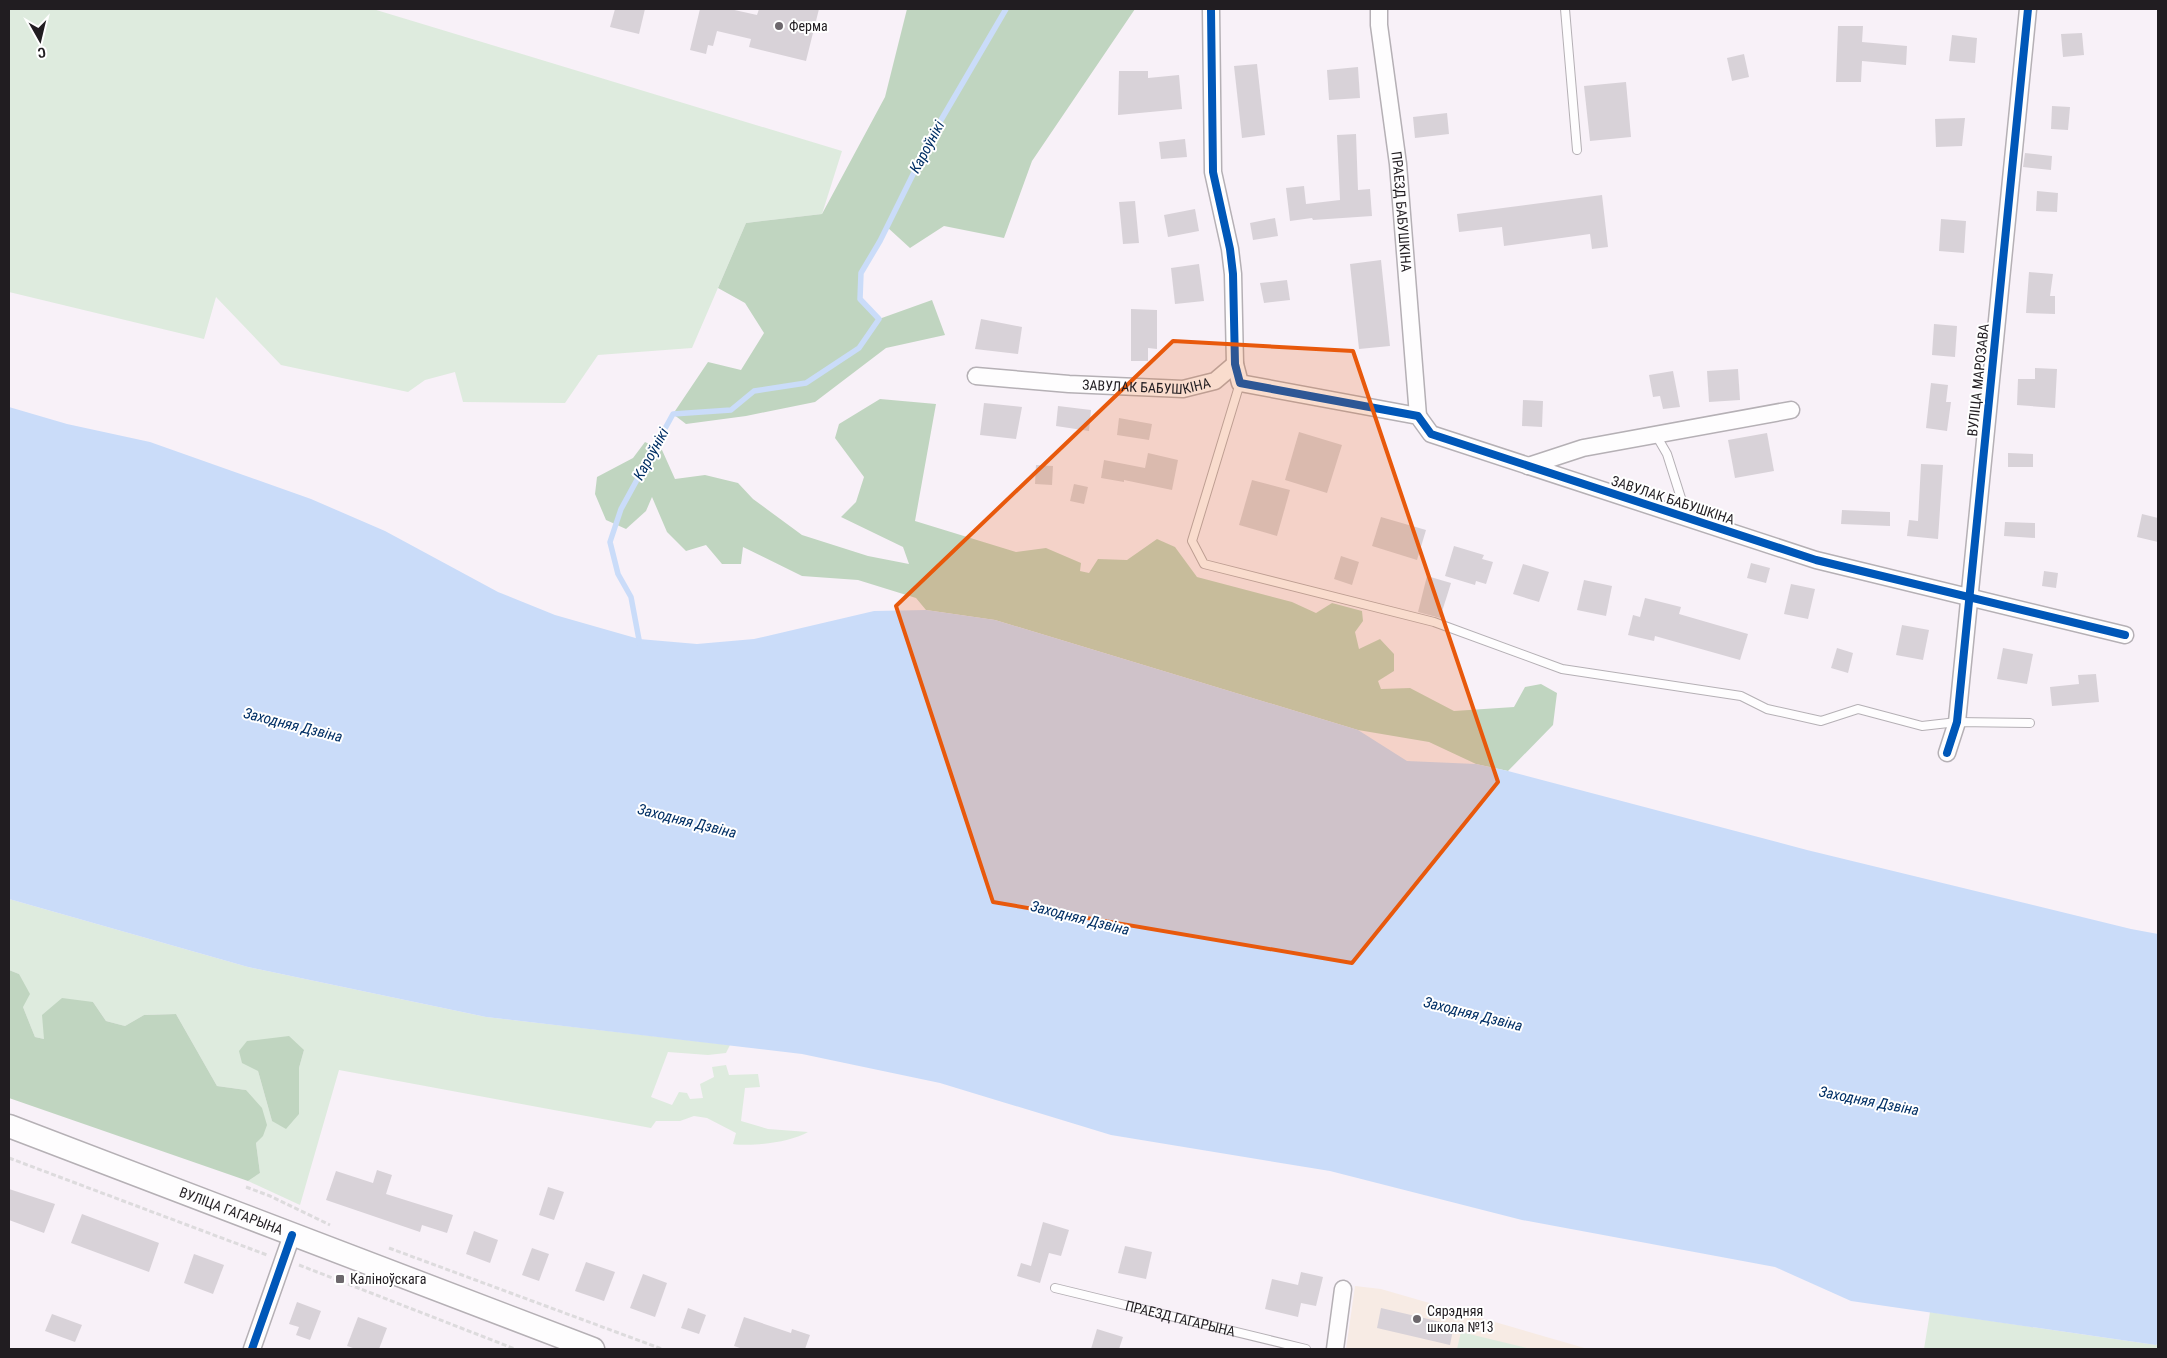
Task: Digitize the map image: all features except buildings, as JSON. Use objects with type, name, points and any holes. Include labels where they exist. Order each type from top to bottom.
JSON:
[{"type":"main road","name":"ВУЛІЦА ГАГАРЫНА","points":[[9,1126],[593,1349]]},
{"type":"street","points":[[1211,9],[1213,172],[1230,249],[1233,274],[1235,364],[1240,383],[1418,416]]},
{"type":"street","name":"ПРАЕЗД БАБУШКІНА","points":[[1379,9],[1379,25],[1398,164],[1418,416]]},
{"type":"street","name":"ВУЛІЦА МАРОЗАВА","points":[[1947,753],[1958,722],[2028,9]]},
{"type":"street","name":"ЗАВУЛАК БАБУШКІНА","points":[[976,376],[1069,384],[1183,389],[1216,381],[1235,364]]},
{"type":"street","points":[[1528,466],[1583,448],[1790,410]]},
{"type":"street","name":"ЗАВУЛАК БАБУШКІНА","points":[[1418,416],[1431,434],[1816,560],[2125,635]]},
{"type":"street","points":[[252,1349],[292,1235]]},
{"type":"street","points":[[1335,1349],[1343,1289]]},
{"type":"lane","points":[[1565,9],[1577,150]]},
{"type":"lane","points":[[1240,383],[1192,541],[1204,564],[1434,622],[1562,669],[1741,696],[1767,709],[1821,721],[1858,709],[1922,726],[1958,722],[2030,723]]},
{"type":"lane","points":[[1656,435],[1668,454],[1687,518]]},
{"type":"lane","name":"ПРАЕЗД ГАГАРЫНА","points":[[1055,1288],[1306,1349]]},
{"type":"path","points":[[9,1158],[315,1270],[515,1349]]},
{"type":"path","points":[[246,1187],[270,1196],[332,1226]]},
{"type":"path","points":[[387,1247],[662,1349]]},
{"type":"highlighted area","points":[[1173,341],[1353,351],[1498,782],[1352,963],[993,902],[896,606]]},
{"type":"shaded area","name":"Сярэдняя школа №13","points":[[1355,1286],[1381,1289],[1588,1349],[1346,1349]]},
{"type":"green space","points":[[9,9],[373,9],[842,151],[822,214],[746,223],[692,348],[598,355],[565,403],[463,402],[455,372],[425,380],[408,392],[281,365],[216,297],[204,339],[9,292]]},
{"type":"green space","points":[[907,9],[1135,9],[1032,161],[1004,238],[944,226],[910,248],[887,227],[861,273],[860,299],[879,319],[932,300],[945,335],[886,348],[815,402],[746,416],[686,424],[673,414],[708,362],[741,370],[764,333],[745,303],[718,288],[746,223],[822,214],[885,97]]},
{"type":"green space","points":[[880,399],[936,404],[915,521],[1016,552],[1046,548],[1081,563],[1080,571],[1089,573],[1098,559],[1127,560],[1157,539],[1175,547],[1197,577],[1292,602],[1316,613],[1332,603],[1362,611],[1363,621],[1355,632],[1359,649],[1380,639],[1394,654],[1394,671],[1378,681],[1381,689],[1410,688],[1454,711],[1514,707],[1525,687],[1541,684],[1557,693],[1553,725],[1508,771],[1476,764],[1429,742],[1358,730],[995,620],[926,610],[916,598],[858,580],[802,576],[743,547],[741,564],[722,564],[706,545],[686,551],[667,532],[652,497],[646,511],[626,529],[606,520],[595,494],[597,477],[633,458],[645,442],[662,450],[675,479],[705,475],[738,483],[753,499],[802,535],[868,556],[909,564],[903,547],[841,517],[856,502],[864,477],[835,438],[839,424]]},
{"type":"green space","points":[[9,899],[248,967],[486,1017],[730,1045],[726,1053],[708,1055],[668,1052],[651,1097],[672,1105],[679,1092],[687,1093],[690,1099],[703,1098],[700,1084],[714,1077],[712,1067],[726,1065],[729,1075],[758,1074],[760,1087],[745,1088],[741,1121],[768,1129],[808,1132],[792,1139],[772,1143],[733,1144],[736,1133],[707,1118],[694,1116],[680,1121],[656,1121],[651,1128],[339,1070],[300,1205],[248,1181],[260,1173],[256,1143],[262,1136],[246,1090],[217,1086],[176,1014],[144,1015],[125,1026],[106,1021],[93,1002],[44,1039],[35,1037],[23,1007],[19,974],[9,970]],"holes":[[[304,1050],[299,1068],[299,1114],[272,1121],[258,1071]]]},
{"type":"green space","points":[[9,970],[19,974],[30,994],[23,1007],[35,1037],[44,1039],[42,1015],[62,998],[93,1002],[106,1021],[125,1026],[144,1015],[176,1014],[217,1086],[246,1090],[262,1108],[267,1125],[263,1136],[256,1143],[260,1173],[248,1181],[9,1098]]},
{"type":"green space","points":[[289,1036],[304,1050],[299,1068],[299,1114],[286,1129],[272,1121],[258,1071],[242,1063],[239,1051],[247,1041]]},
{"type":"green space","points":[[1930,1312],[2156,1345],[2158,1343],[2158,1349],[1924,1349]]},
{"type":"green space","points":[[1461,1332],[1531,1349],[1457,1349]]},
{"type":"water","name":"Заходняя Дзвіна","points":[[9,407],[67,424],[150,442],[311,499],[385,531],[498,592],[555,615],[639,639],[697,644],[754,639],[874,611],[926,610],[995,620],[1358,730],[1407,761],[1476,764],[1508,771],[1807,850],[2158,934],[2158,1343],[2156,1345],[1851,1301],[1775,1267],[1522,1220],[1330,1171],[1111,1135],[940,1083],[802,1054],[486,1017],[248,967],[9,899]]},
{"type":"waterway","name":"Кароўнікі","points":[[640,645],[631,597],[618,574],[610,542],[621,509],[673,414],[731,410],[754,391],[806,383],[859,348],[879,319],[860,299],[861,273],[880,241],[934,132],[1006,9]]},
{"type":"cycle path","points":[[1211,9],[1213,172],[1230,249],[1233,274],[1235,364],[1240,383],[1418,416],[1431,434],[1816,560],[2125,635]]},
{"type":"cycle path","points":[[1947,753],[1957,722],[2028,9]]},
{"type":"cycle path","points":[[252,1349],[292,1235]]},
{"type":"place","name":"Ферма","points":[[779,26]]},
{"type":"place","name":"Каліноўскага","points":[[340,1279]]},
{"type":"place","name":"Сярэдняя школа №13","points":[[1417,1319]]}]
